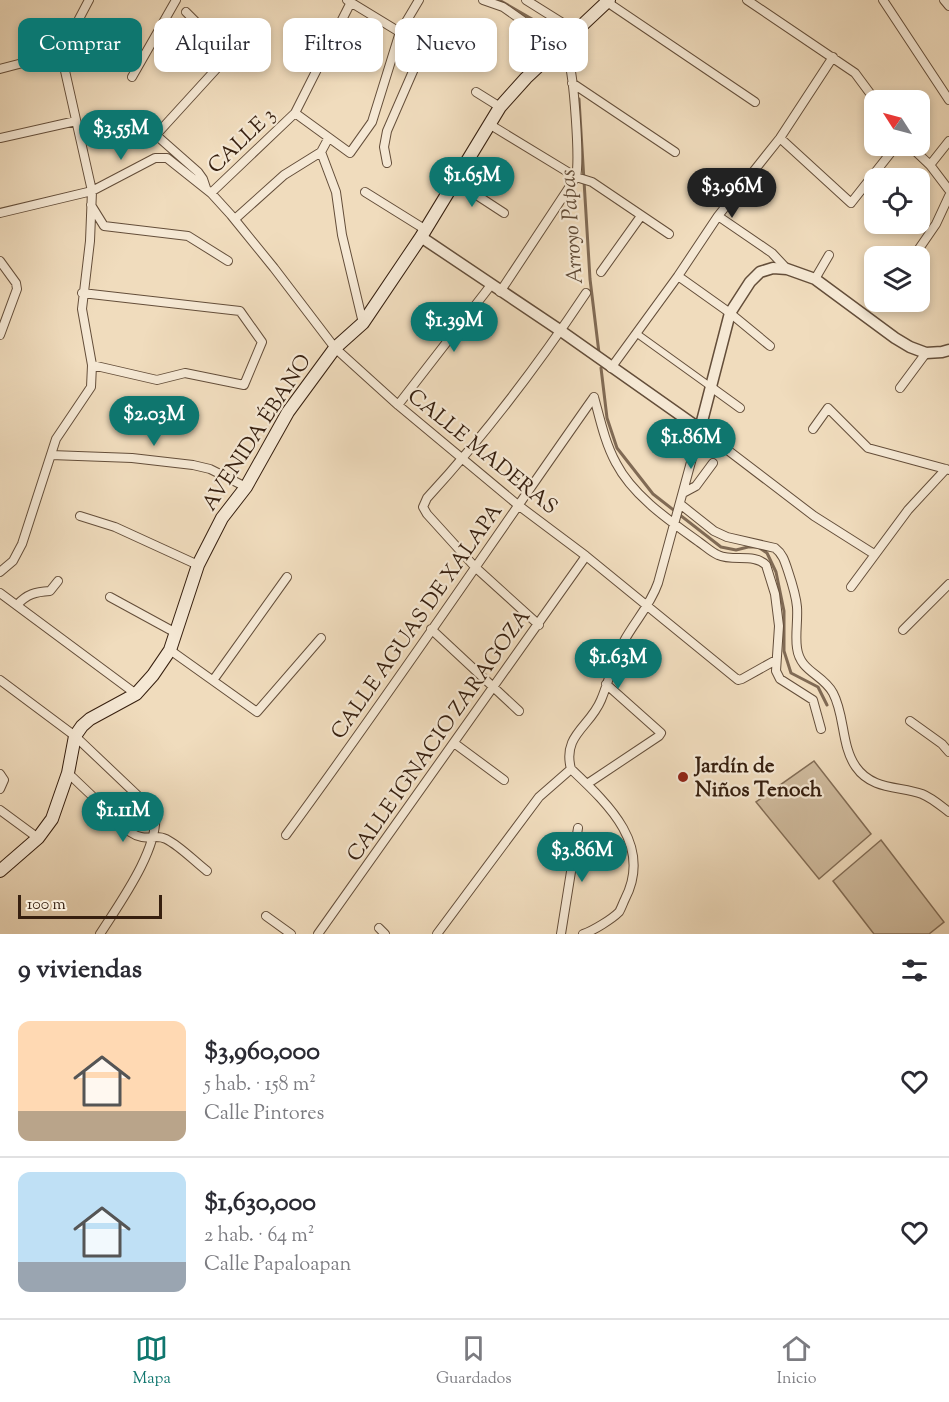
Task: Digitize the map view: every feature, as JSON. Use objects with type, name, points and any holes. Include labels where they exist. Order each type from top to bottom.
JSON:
[{"type":"main road","name":"AVENIDA ÉBANO","points":[[588,21],[608,1]]},
{"type":"main road","name":"AVENIDA ÉBANO","points":[[75,736],[90,719],[136,694],[153,675],[170,650],[198,565],[222,518],[246,487],[288,412],[335,348],[363,323],[424,234],[500,106],[533,72]]},
{"type":"main road","points":[[0,871],[38,838],[52,819],[68,773],[75,736]]},
{"type":"street","points":[[79,18],[89,0]]},
{"type":"street","points":[[132,77],[176,0]]},
{"type":"street","points":[[408,18],[419,0]]},
{"type":"street","points":[[483,0],[503,7],[519,18]]},
{"type":"street","points":[[747,0],[855,73],[868,90]]},
{"type":"street","points":[[883,0],[949,100]]},
{"type":"street","points":[[944,0],[949,6]]},
{"type":"street","points":[[395,29],[349,1],[296,113],[328,139],[350,153],[372,122],[395,48]]},
{"type":"street","points":[[530,1],[556,18]]},
{"type":"street","points":[[608,1],[755,102]]},
{"type":"street","points":[[186,12],[229,55],[156,135],[198,172],[209,191]]},
{"type":"street","points":[[612,368],[718,216],[780,138],[833,57]]},
{"type":"street","points":[[0,69],[18,64]]},
{"type":"street","points":[[0,572],[13,561],[22,544],[56,439],[91,387],[92,365],[82,309],[82,292],[90,241],[92,191],[65,72]]},
{"type":"street","points":[[387,163],[384,147],[387,131],[413,72]]},
{"type":"street","points":[[571,72],[577,163],[581,178]]},
{"type":"street","points":[[572,83],[675,152]]},
{"type":"street","points":[[476,92],[500,106]]},
{"type":"street","name":"CALLE 3","points":[[209,191],[296,113]]},
{"type":"street","points":[[0,138],[76,121]]},
{"type":"street","points":[[489,124],[581,178],[669,234]]},
{"type":"street","points":[[780,138],[851,203],[888,156]]},
{"type":"street","points":[[235,219],[284,175],[321,152],[328,139]]},
{"type":"street","points":[[930,165],[949,141]]},
{"type":"street","points":[[321,152],[336,192],[342,235],[363,323]]},
{"type":"street","points":[[921,156],[949,190]]},
{"type":"street","name":"CALLE MADERAS","points":[[92,191],[161,157],[167,158],[209,191],[235,219],[335,348],[398,405],[518,505],[586,556],[738,680],[776,660]]},
{"type":"street","points":[[500,292],[581,178]]},
{"type":"street","points":[[455,181],[504,213]]},
{"type":"street","points":[[0,213],[92,191]]},
{"type":"street","points":[[365,192],[500,292],[561,331],[700,429],[814,516],[874,554]]},
{"type":"street","points":[[921,246],[936,224],[949,196]]},
{"type":"street","points":[[91,205],[104,226],[188,236],[228,261]]},
{"type":"street","points":[[601,272],[641,216]]},
{"type":"street","points":[[718,216],[772,253],[787,269]]},
{"type":"street","points":[[815,279],[829,255]]},
{"type":"street","points":[[0,261],[16,283],[17,289],[0,336]]},
{"type":"street","points":[[583,934],[590,932],[618,912],[630,889],[634,861],[629,837],[613,811],[571,769],[568,758],[569,747],[601,701],[622,645],[648,606],[658,583],[730,313],[750,282],[760,272],[773,268],[787,269],[815,279],[895,338],[926,353],[949,350]]},
{"type":"street","points":[[678,276],[730,313],[770,346]]},
{"type":"street","points":[[398,405],[491,285]]},
{"type":"street","points":[[82,292],[240,311],[262,342],[244,385],[185,373],[157,380],[92,365]]},
{"type":"street","points":[[538,625],[475,567],[423,507],[426,498],[463,459],[561,331],[586,293]]},
{"type":"street","points":[[636,333],[740,408]]},
{"type":"street","points":[[900,388],[926,353]]},
{"type":"street","name":"CALLE AGUAS DE XALAPA","points":[[286,835],[369,722],[431,629],[594,397],[616,464],[644,499],[675,523]]},
{"type":"street","points":[[813,429],[828,408],[868,448],[947,470],[908,510],[851,587]]},
{"type":"street","points":[[51,454],[132,458],[192,465],[210,469],[246,487]]},
{"type":"street","points":[[683,493],[696,486],[713,463]]},
{"type":"street","points":[[680,507],[714,531],[727,537],[775,548],[782,553],[793,585],[797,607],[797,648],[800,661],[807,670],[827,684],[834,695],[849,752],[856,767],[866,778],[883,786],[922,795],[949,812]]},
{"type":"street","points":[[80,516],[115,527],[198,565]]},
{"type":"street","points":[[675,523],[716,555],[728,559],[756,559],[766,565],[775,594],[779,626],[776,671],[780,679],[815,703],[821,729]]},
{"type":"street","name":"CALLE IGNACIO ZARAGOZA","points":[[318,934],[586,556]]},
{"type":"street","points":[[214,680],[287,577]]},
{"type":"street","points":[[17,605],[34,592],[50,591],[58,581]]},
{"type":"street","points":[[903,630],[949,584]]},
{"type":"street","points":[[0,593],[136,694]]},
{"type":"street","points":[[110,597],[176,633]]},
{"type":"street","points":[[431,629],[519,711]]},
{"type":"street","points":[[170,650],[257,712],[321,638]]},
{"type":"street","points":[[0,680],[75,736],[155,812],[157,823],[153,838],[135,878],[100,934]]},
{"type":"street","points":[[586,784],[661,733],[606,684]]},
{"type":"street","points":[[910,722],[942,744],[949,752]]},
{"type":"street","points":[[454,743],[504,780]]},
{"type":"street","points":[[437,934],[539,797],[571,769]]},
{"type":"street","points":[[68,773],[137,837],[166,839],[207,871]]},
{"type":"street","points":[[0,789],[2,777]]},
{"type":"street","points":[[0,810],[38,838]]},
{"type":"street","points":[[561,934],[578,828]]},
{"type":"street","points":[[576,839],[594,851]]},
{"type":"street","points":[[266,916],[291,934]]},
{"type":"shaded area","points":[[814,761],[871,834],[819,879],[756,802]]},
{"type":"shaded area","points":[[881,840],[944,922],[929,934],[874,934],[833,881]]},
{"type":"waterway","name":"Arroyo Papas","points":[[499,0],[530,18]]},
{"type":"waterway","name":"Arroyo Papas","points":[[579,99],[590,279],[599,353]]},
{"type":"waterway","name":"Arroyo Papas","points":[[601,368],[607,418],[617,448],[653,494],[721,547],[736,550],[758,547],[767,553],[776,572],[784,611],[784,651],[791,673],[818,687],[827,705]]},
{"type":"place","name":"Jardín de Niños Tenoch","points":[[683,777]]}]
